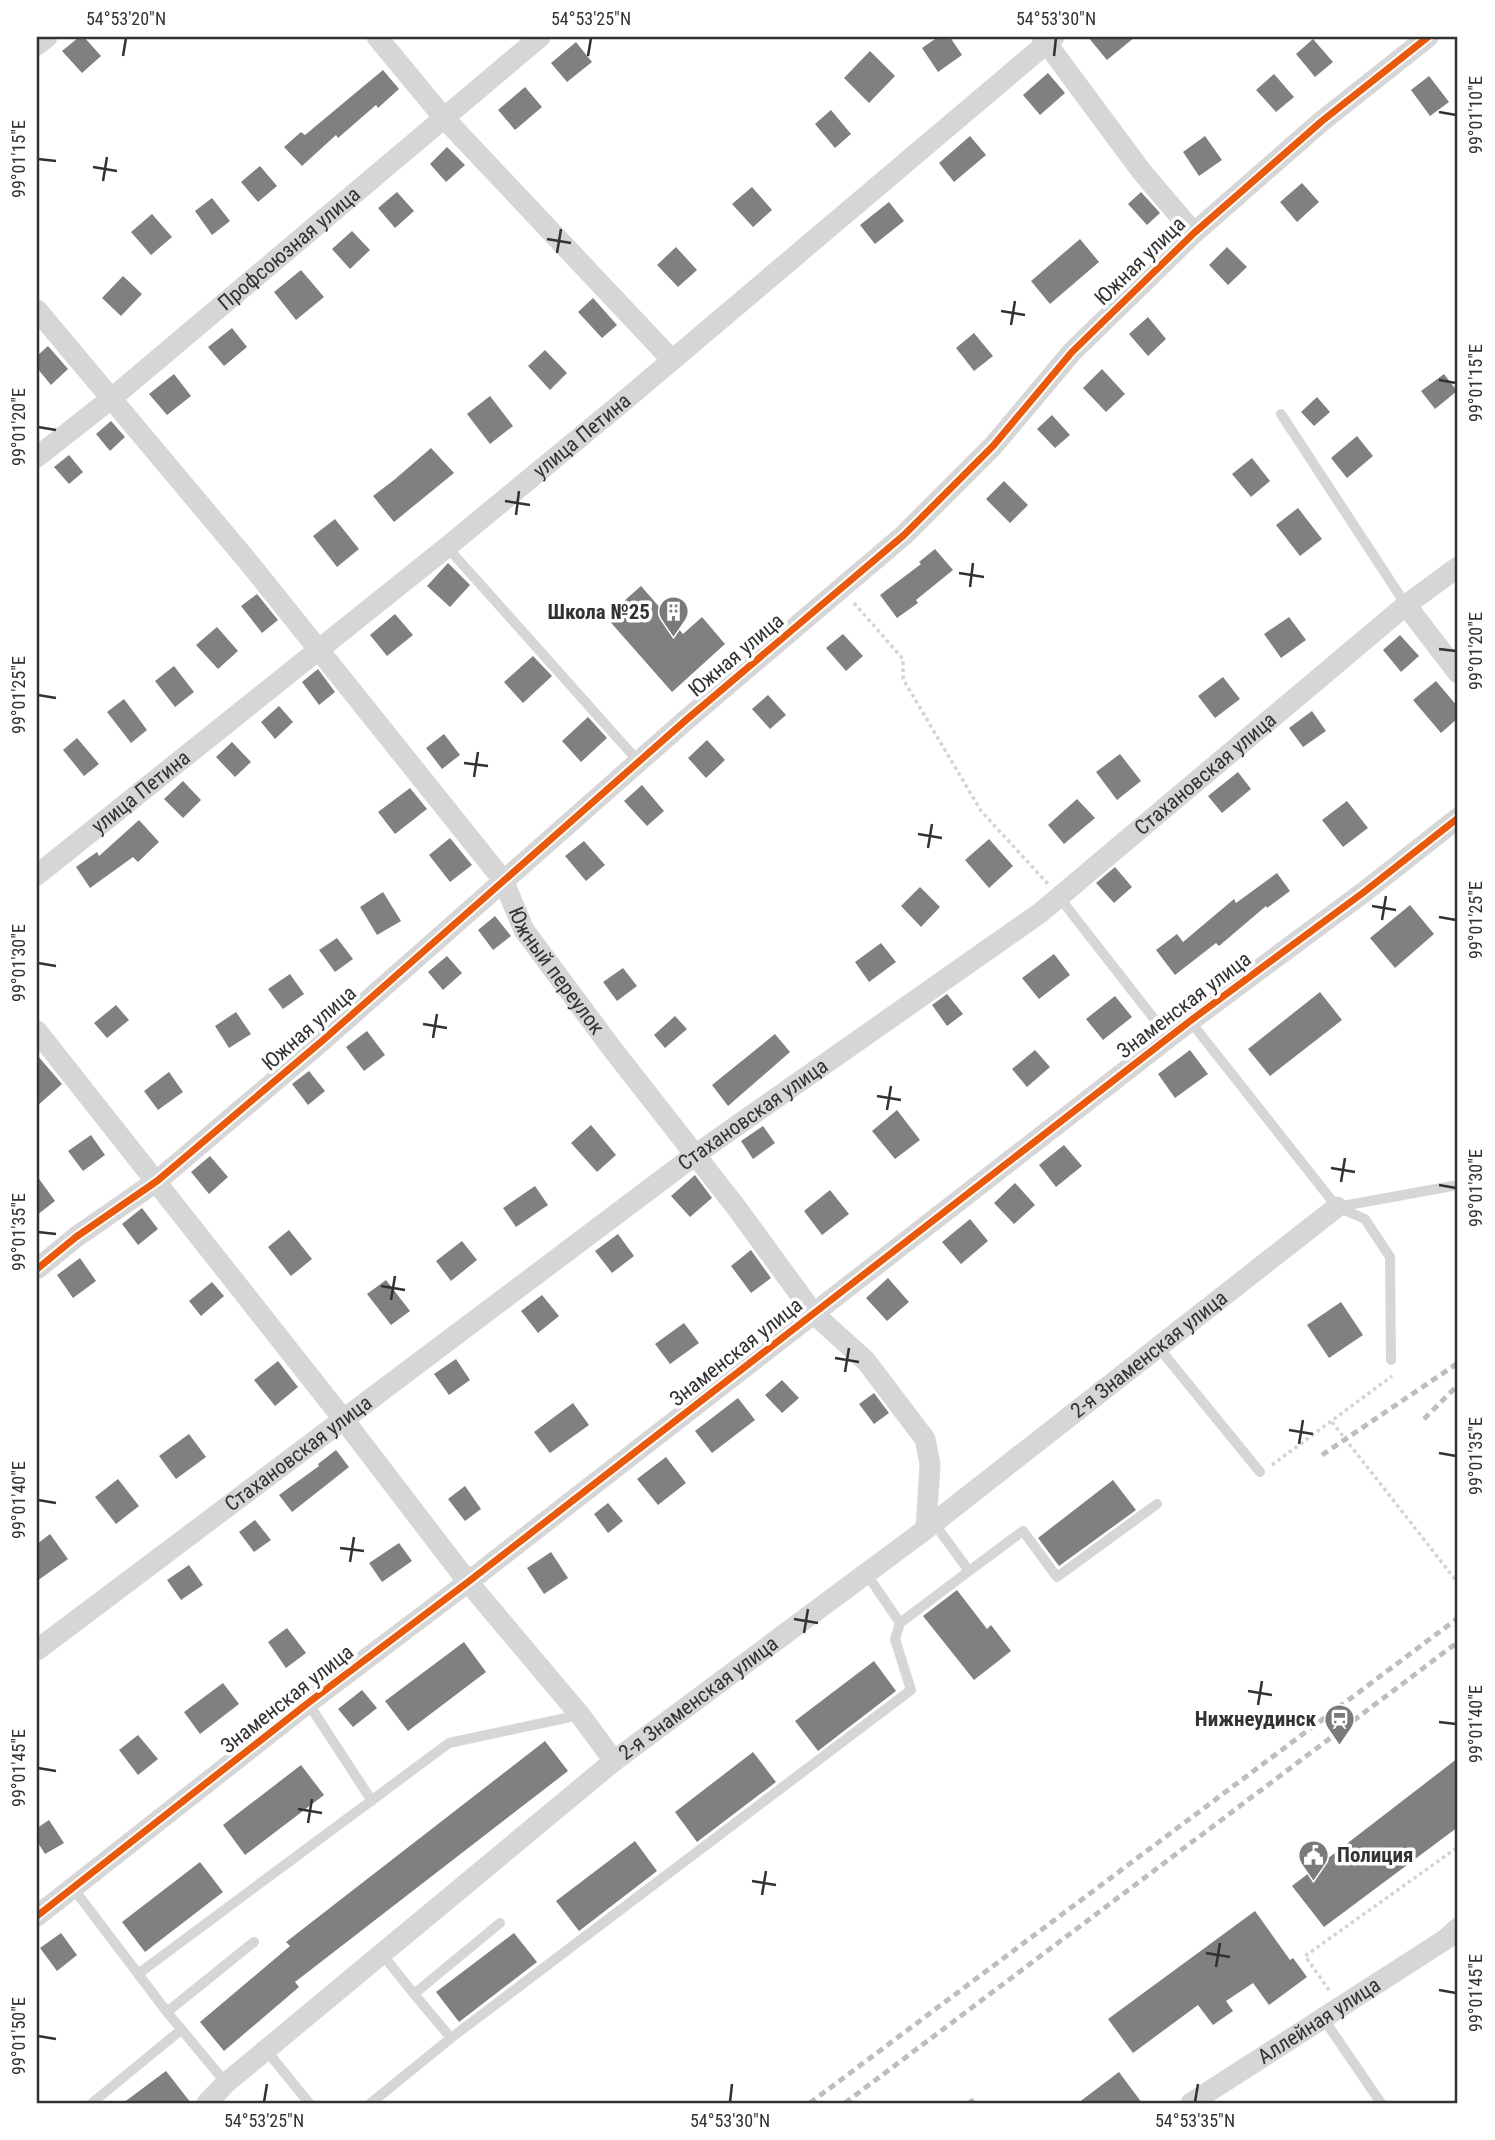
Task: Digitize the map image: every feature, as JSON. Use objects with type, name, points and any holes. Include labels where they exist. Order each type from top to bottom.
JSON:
[{"type":"street","points":[[37,45],[47,37]]},
{"type":"street","points":[[377,37],[444,118],[672,360]]},
{"type":"street","name":"Профсоюзная улица","points":[[37,457],[112,398],[540,37]]},
{"type":"street","name":"Южная улица","points":[[37,1269],[76,1237],[157,1181],[904,535],[993,446],[1072,352],[1194,233],[1322,121],[1428,37]]},
{"type":"street","points":[[1047,39],[1142,172],[1194,233]]},
{"type":"street","name":"улица Петина","points":[[37,875],[447,547],[672,360],[1047,39]]},
{"type":"street","name":"Южный переулок","points":[[37,310],[112,398],[503,880],[524,930],[610,1046],[814,1314],[866,1361],[925,1438],[930,1464],[930,1526]]},
{"type":"street","name":"Стахановская улица","points":[[37,1650],[695,1155],[1040,913],[1406,605],[1458,567]]},
{"type":"street","points":[[1406,605],[1458,673]]},
{"type":"street","name":"Знаменская улица","points":[[37,1916],[1190,1021],[1364,892],[1458,818]]},
{"type":"street","points":[[37,1031],[344,1420],[468,1583],[580,1715],[614,1761]]},
{"type":"street","name":"2-я Знаменская улица","points":[[207,2103],[265,2050],[614,1761],[930,1526],[1337,1207]]},
{"type":"street","name":"Аллейная улица","points":[[1191,2103],[1341,2006],[1454,1941]]},
{"type":"lane","points":[[1281,414],[1406,605]]},
{"type":"lane","points":[[447,547],[639,762]]},
{"type":"lane","points":[[1059,897],[1169,1038]]},
{"type":"lane","points":[[1190,1021],[1337,1207],[1364,1219],[1390,1257],[1391,1360]]},
{"type":"lane","points":[[1337,1207],[1458,1185]]},
{"type":"lane","points":[[1158,1347],[1260,1472]]},
{"type":"lane","points":[[371,2103],[451,2038],[911,1690],[895,1639],[900,1623],[1023,1531],[1057,1577],[1157,1504]]},
{"type":"lane","points":[[930,1526],[969,1571]]},
{"type":"lane","points":[[866,1573],[900,1623]]},
{"type":"lane","points":[[308,1703],[372,1801]]},
{"type":"lane","points":[[138,1974],[449,1744],[580,1715]]},
{"type":"lane","points":[[73,1888],[167,2012],[226,2083]]},
{"type":"lane","points":[[414,1994],[500,1923]]},
{"type":"lane","points":[[167,2012],[254,1942]]},
{"type":"lane","points":[[382,1954],[451,2038]]},
{"type":"lane","points":[[1323,2018],[1381,2103]]},
{"type":"lane","points":[[92,2103],[181,2029]]},
{"type":"lane","points":[[265,2050],[309,2103]]},
{"type":"path","points":[[841,588],[903,659],[903,678],[981,811],[1059,897]]},
{"type":"path","points":[[1282,1459],[1382,1383]]},
{"type":"path","points":[[1332,1422],[1458,1583]]},
{"type":"path","points":[[1341,2006],[1305,1956],[1458,1847]]},
{"type":"building","points":[[79,37],[84,37],[101,56],[82,73],[62,51]]},
{"type":"building","points":[[938,37],[950,37],[962,55],[938,72],[922,48]]},
{"type":"building","points":[[1088,37],[1135,37],[1107,60]]},
{"type":"building","points":[[1313,39],[1333,62],[1315,77],[1296,54]]},
{"type":"building","points":[[576,42],[592,62],[567,82],[551,63]]},
{"type":"building","points":[[870,51],[895,76],[869,103],[844,78]]},
{"type":"building","points":[[383,70],[399,89],[338,138],[336,135],[302,166],[284,147],[301,132],[305,135]]},
{"type":"building","points":[[1048,73],[1065,93],[1040,115],[1023,95]]},
{"type":"building","points":[[1274,74],[1294,97],[1276,112],[1256,90]]},
{"type":"building","points":[[1429,76],[1449,102],[1430,116],[1411,90]]},
{"type":"building","points":[[525,87],[542,107],[515,130],[498,110]]},
{"type":"building","points":[[831,110],[851,134],[835,148],[815,124]]},
{"type":"building","points":[[970,136],[986,155],[954,182],[939,163]]},
{"type":"building","points":[[1205,136],[1222,160],[1199,176],[1183,152]]},
{"type":"building","points":[[447,147],[465,165],[446,182],[430,164]]},
{"type":"building","points":[[260,166],[277,186],[258,202],[241,182]]},
{"type":"building","points":[[1302,183],[1319,202],[1297,222],[1280,202]]},
{"type":"building","points":[[752,187],[772,210],[753,227],[732,204]]},
{"type":"building","points":[[397,192],[414,211],[395,228],[378,208]]},
{"type":"building","points":[[1141,192],[1160,213],[1147,225],[1128,204]]},
{"type":"building","points":[[212,198],[230,221],[212,235],[195,211]]},
{"type":"building","points":[[889,202],[904,221],[875,244],[860,225]]},
{"type":"building","points":[[152,214],[172,237],[151,255],[131,232]]},
{"type":"building","points":[[352,231],[370,250],[350,269],[332,249]]},
{"type":"building","points":[[1080,239],[1099,262],[1050,304],[1031,281]]},
{"type":"building","points":[[676,247],[697,270],[678,287],[657,265]]},
{"type":"building","points":[[1227,247],[1247,267],[1228,285],[1209,265]]},
{"type":"building","points":[[301,270],[324,297],[296,320],[274,292]]},
{"type":"building","points":[[123,276],[142,294],[121,316],[102,298]]},
{"type":"building","points":[[593,298],[617,325],[602,338],[578,312]]},
{"type":"building","points":[[1148,317],[1166,339],[1148,356],[1129,334]]},
{"type":"building","points":[[232,328],[247,347],[224,366],[208,347]]},
{"type":"building","points":[[974,333],[993,356],[974,371],[956,348]]},
{"type":"building","points":[[48,346],[68,369],[51,385],[37,368],[37,356]]},
{"type":"building","points":[[545,350],[567,373],[550,390],[528,366]]},
{"type":"building","points":[[1102,369],[1125,394],[1106,412],[1083,388]]},
{"type":"building","points":[[174,374],[191,396],[167,415],[149,394]]},
{"type":"building","points":[[1444,374],[1457,391],[1435,409],[1421,391]]},
{"type":"building","points":[[490,396],[513,426],[490,444],[467,414]]},
{"type":"building","points":[[1317,397],[1330,412],[1314,426],[1301,412]]},
{"type":"building","points":[[1052,415],[1070,435],[1055,448],[1037,429]]},
{"type":"building","points":[[111,421],[125,437],[110,451],[96,434]]},
{"type":"building","points":[[1357,436],[1373,456],[1347,478],[1331,458]]},
{"type":"building","points":[[431,448],[454,473],[394,522],[373,496]]},
{"type":"building","points":[[69,455],[83,472],[69,484],[54,467]]},
{"type":"building","points":[[1252,458],[1270,481],[1251,497],[1232,474]]},
{"type":"building","points":[[1004,481],[1028,505],[1010,523],[986,499]]},
{"type":"building","points":[[1298,508],[1322,539],[1300,556],[1276,525]]},
{"type":"building","points":[[335,519],[359,549],[337,567],[313,536]]},
{"type":"building","points":[[935,549],[953,570],[916,600],[918,603],[897,618],[880,595],[921,564],[919,562]]},
{"type":"building","points":[[448,563],[470,585],[450,607],[427,586]]},
{"type":"building","name":"Школа №25","points":[[641,586],[683,634],[702,617],[725,644],[672,692],[606,617]]},
{"type":"building","points":[[257,594],[278,620],[262,633],[241,606]]},
{"type":"building","points":[[395,614],[413,635],[387,656],[370,635]]},
{"type":"building","points":[[1289,617],[1306,640],[1281,658],[1264,634]]},
{"type":"building","points":[[217,627],[238,651],[218,669],[196,645]]},
{"type":"building","points":[[843,634],[863,656],[846,671],[826,648]]},
{"type":"building","points":[[1400,635],[1419,656],[1401,672],[1383,650]]},
{"type":"building","points":[[533,656],[552,676],[523,703],[504,682]]},
{"type":"building","points":[[174,666],[194,692],[175,707],[155,681]]},
{"type":"building","points":[[318,669],[335,692],[319,705],[302,682]]},
{"type":"building","points":[[1223,677],[1240,699],[1215,718],[1198,696]]},
{"type":"building","points":[[1436,681],[1458,707],[1458,718],[1441,733],[1413,700]]},
{"type":"building","points":[[768,695],[786,715],[770,729],[752,709]]},
{"type":"building","points":[[124,699],[147,730],[131,743],[107,712]]},
{"type":"building","points":[[279,706],[293,722],[275,739],[261,722]]},
{"type":"building","points":[[1312,711],[1326,731],[1303,747],[1289,728]]},
{"type":"building","points":[[588,717],[607,738],[581,762],[562,741]]},
{"type":"building","points":[[444,734],[460,755],[442,769],[426,748]]},
{"type":"building","points":[[77,738],[99,764],[84,776],[63,750]]},
{"type":"building","points":[[707,740],[725,760],[706,778],[688,758]]},
{"type":"building","points":[[232,742],[251,762],[235,777],[216,757]]},
{"type":"building","points":[[1120,754],[1141,781],[1117,800],[1096,772]]},
{"type":"building","points":[[1238,772],[1251,789],[1222,813],[1208,796]]},
{"type":"building","points":[[183,781],[201,800],[183,818],[164,799]]},
{"type":"building","points":[[642,785],[664,811],[647,826],[624,801]]},
{"type":"building","points":[[410,788],[427,809],[395,834],[378,812]]},
{"type":"building","points":[[1077,799],[1095,818],[1064,844],[1048,825]]},
{"type":"building","points":[[1347,801],[1368,828],[1343,847],[1322,820]]},
{"type":"building","points":[[139,820],[159,842],[138,862],[133,857],[90,888],[76,867],[97,852],[99,856]]},
{"type":"building","points":[[450,838],[472,865],[450,882],[429,855]]},
{"type":"building","points":[[989,839],[1013,866],[989,888],[965,860]]},
{"type":"building","points":[[584,841],[605,865],[586,881],[565,856]]},
{"type":"building","points":[[1115,867],[1132,887],[1114,903],[1096,883]]},
{"type":"building","points":[[1277,873],[1290,891],[1267,908],[1266,906],[1219,946],[1216,943],[1175,975],[1156,950],[1177,934],[1183,942],[1234,899],[1236,903]]},
{"type":"building","points":[[920,887],[940,907],[921,927],[901,906]]},
{"type":"building","points":[[383,892],[401,921],[377,935],[360,907]]},
{"type":"building","points":[[1410,905],[1434,934],[1395,968],[1370,938]]},
{"type":"building","points":[[495,916],[511,936],[493,950],[478,930]]},
{"type":"building","points":[[337,938],[353,959],[335,972],[319,950]]},
{"type":"building","points":[[881,943],[896,962],[869,982],[855,962]]},
{"type":"building","points":[[1054,954],[1070,975],[1039,999],[1022,978]]},
{"type":"building","points":[[447,956],[462,973],[443,990],[428,972]]},
{"type":"building","points":[[623,968],[637,986],[617,1001],[603,982]]},
{"type":"building","points":[[290,974],[304,994],[283,1009],[268,989]]},
{"type":"building","points":[[1320,992],[1342,1020],[1270,1076],[1248,1049]]},
{"type":"building","points":[[947,994],[963,1014],[947,1026],[932,1005]]},
{"type":"building","points":[[1115,996],[1132,1017],[1103,1040],[1086,1019]]},
{"type":"building","points":[[116,1005],[129,1020],[107,1038],[94,1023]]},
{"type":"building","points":[[236,1012],[251,1034],[229,1048],[215,1026]]},
{"type":"building","points":[[675,1016],[687,1029],[665,1048],[654,1035]]},
{"type":"building","points":[[367,1031],[385,1055],[364,1071],[346,1047]]},
{"type":"building","points":[[775,1034],[790,1052],[728,1106],[712,1085]]},
{"type":"building","points":[[1035,1050],[1050,1067],[1027,1087],[1012,1069]]},
{"type":"building","points":[[1190,1050],[1208,1074],[1175,1098],[1158,1074]]},
{"type":"building","points":[[37,1055],[62,1084],[37,1106]]},
{"type":"building","points":[[309,1071],[325,1091],[308,1105],[292,1084]]},
{"type":"building","points":[[169,1072],[183,1092],[158,1110],[144,1091]]},
{"type":"building","points":[[897,1110],[920,1140],[895,1159],[872,1131]]},
{"type":"building","points":[[591,1125],[616,1155],[597,1172],[571,1143]]},
{"type":"building","points":[[763,1126],[775,1143],[753,1159],[741,1141]]},
{"type":"building","points":[[91,1135],[105,1155],[83,1171],[68,1151]]},
{"type":"building","points":[[1064,1145],[1082,1166],[1056,1187],[1039,1165]]},
{"type":"building","points":[[210,1156],[228,1177],[209,1194],[191,1172]]},
{"type":"building","points":[[695,1175],[712,1198],[690,1217],[671,1196]]},
{"type":"building","points":[[37,1176],[55,1201],[37,1215]]},
{"type":"building","points":[[1015,1183],[1035,1205],[1014,1224],[994,1203]]},
{"type":"building","points":[[535,1186],[548,1205],[516,1227],[503,1208]]},
{"type":"building","points":[[830,1190],[849,1214],[822,1235],[804,1211]]},
{"type":"building","points":[[142,1208],[158,1229],[138,1245],[122,1224]]},
{"type":"building","points":[[970,1219],[988,1241],[961,1264],[942,1242]]},
{"type":"building","points":[[289,1230],[312,1259],[291,1276],[268,1247]]},
{"type":"building","points":[[618,1234],[634,1256],[612,1273],[595,1251]]},
{"type":"building","points":[[462,1241],[477,1260],[451,1281],[436,1261]]},
{"type":"building","points":[[751,1250],[771,1278],[751,1293],[731,1266]]},
{"type":"building","points":[[80,1258],[96,1281],[73,1298],[57,1275]]},
{"type":"building","points":[[888,1278],[909,1302],[887,1321],[866,1298]]},
{"type":"building","points":[[386,1280],[410,1311],[391,1325],[367,1294]]},
{"type":"building","points":[[212,1282],[224,1296],[201,1316],[189,1301]]},
{"type":"building","points":[[542,1295],[559,1316],[538,1333],[521,1311]]},
{"type":"building","points":[[1341,1302],[1363,1335],[1329,1358],[1307,1325]]},
{"type":"building","points":[[684,1323],[699,1343],[670,1364],[655,1344]]},
{"type":"building","points":[[456,1359],[470,1380],[449,1395],[434,1374]]},
{"type":"building","points":[[278,1361],[298,1387],[275,1406],[254,1380]]},
{"type":"building","points":[[782,1380],[799,1398],[782,1413],[765,1395]]},
{"type":"building","points":[[874,1393],[889,1413],[874,1424],[859,1404]]},
{"type":"building","points":[[738,1398],[755,1420],[712,1453],[695,1431]]},
{"type":"building","points":[[573,1403],[589,1425],[550,1453],[534,1432]]},
{"type":"building","points":[[189,1434],[206,1457],[176,1479],[159,1456]]},
{"type":"building","points":[[336,1450],[349,1467],[292,1512],[279,1495]]},
{"type":"building","points":[[666,1457],[686,1483],[658,1505],[637,1479]]},
{"type":"building","points":[[118,1479],[139,1506],[116,1524],[95,1497]]},
{"type":"building","points":[[1113,1480],[1136,1510],[1059,1566],[1038,1538]]},
{"type":"building","points":[[465,1486],[481,1509],[465,1521],[448,1499]]},
{"type":"building","points":[[608,1503],[623,1521],[608,1533],[594,1514]]},
{"type":"building","points":[[255,1520],[271,1540],[254,1552],[239,1532]]},
{"type":"building","points":[[50,1534],[68,1559],[37,1581],[37,1544]]},
{"type":"building","points":[[399,1543],[412,1561],[382,1582],[369,1563]]},
{"type":"building","points":[[551,1552],[568,1578],[544,1594],[527,1568]]},
{"type":"building","points":[[189,1565],[203,1585],[181,1600],[167,1580]]},
{"type":"building","points":[[957,1590],[987,1629],[991,1625],[1011,1651],[974,1680],[923,1616]]},
{"type":"building","points":[[287,1628],[306,1653],[286,1668],[268,1642]]},
{"type":"building","points":[[464,1642],[486,1672],[408,1731],[385,1701]]},
{"type":"building","points":[[874,1661],[896,1691],[818,1751],[795,1721]]},
{"type":"building","points":[[223,1683],[239,1704],[200,1734],[184,1712]]},
{"type":"building","points":[[362,1690],[377,1708],[353,1727],[338,1709]]},
{"type":"building","points":[[138,1735],[158,1759],[138,1775],[119,1750]]},
{"type":"building","points":[[545,1741],[568,1771],[295,1982],[299,1987],[224,2051],[200,2022],[290,1946],[286,1942]]},
{"type":"building","points":[[753,1752],[776,1782],[697,1842],[675,1812]]},
{"type":"building","points":[[1458,1758],[1458,1827],[1324,1927],[1292,1886]]},
{"type":"building","points":[[301,1765],[324,1795],[245,1855],[223,1825]]},
{"type":"building","points":[[49,1820],[64,1843],[45,1854],[37,1841],[37,1828]]},
{"type":"building","points":[[635,1841],[657,1871],[579,1931],[556,1901]]},
{"type":"building","points":[[200,1862],[223,1892],[145,1952],[122,1922]]},
{"type":"building","points":[[1255,1911],[1290,1960],[1293,1958],[1307,1977],[1269,2005],[1253,1983],[1226,2001],[1233,2011],[1213,2025],[1198,2005],[1133,2053],[1108,2019]]},
{"type":"building","points":[[61,1933],[77,1955],[57,1971],[40,1948]]},
{"type":"building","points":[[514,1933],[537,1962],[459,2022],[436,1992]]},
{"type":"building","points":[[166,2071],[191,2103],[123,2103]]},
{"type":"building","points":[[1119,2072],[1142,2103],[1078,2103]]},
{"type":"railway","points":[[1322,1455],[1458,1363]]},
{"type":"railway","points":[[1424,1419],[1458,1385]]},
{"type":"railway","points":[[810,2103],[1458,1618]]},
{"type":"railway","points":[[845,2103],[1458,1642]]},
{"type":"railway","points":[[969,2103],[974,2100]]},
{"type":"cycle path","points":[[37,1269],[76,1237],[157,1181],[322,1041],[686,720],[904,535],[993,446],[1072,352],[1194,233],[1322,121],[1428,37]]},
{"type":"cycle path","points":[[37,1916],[1190,1021],[1364,892],[1458,818]]},
{"type":"place","name":"Школа №25","points":[[673,639]]},
{"type":"place","name":"Нижнеудинск","points":[[1339,1746]]},
{"type":"place","name":"Полиция","points":[[1314,1882]]}]
